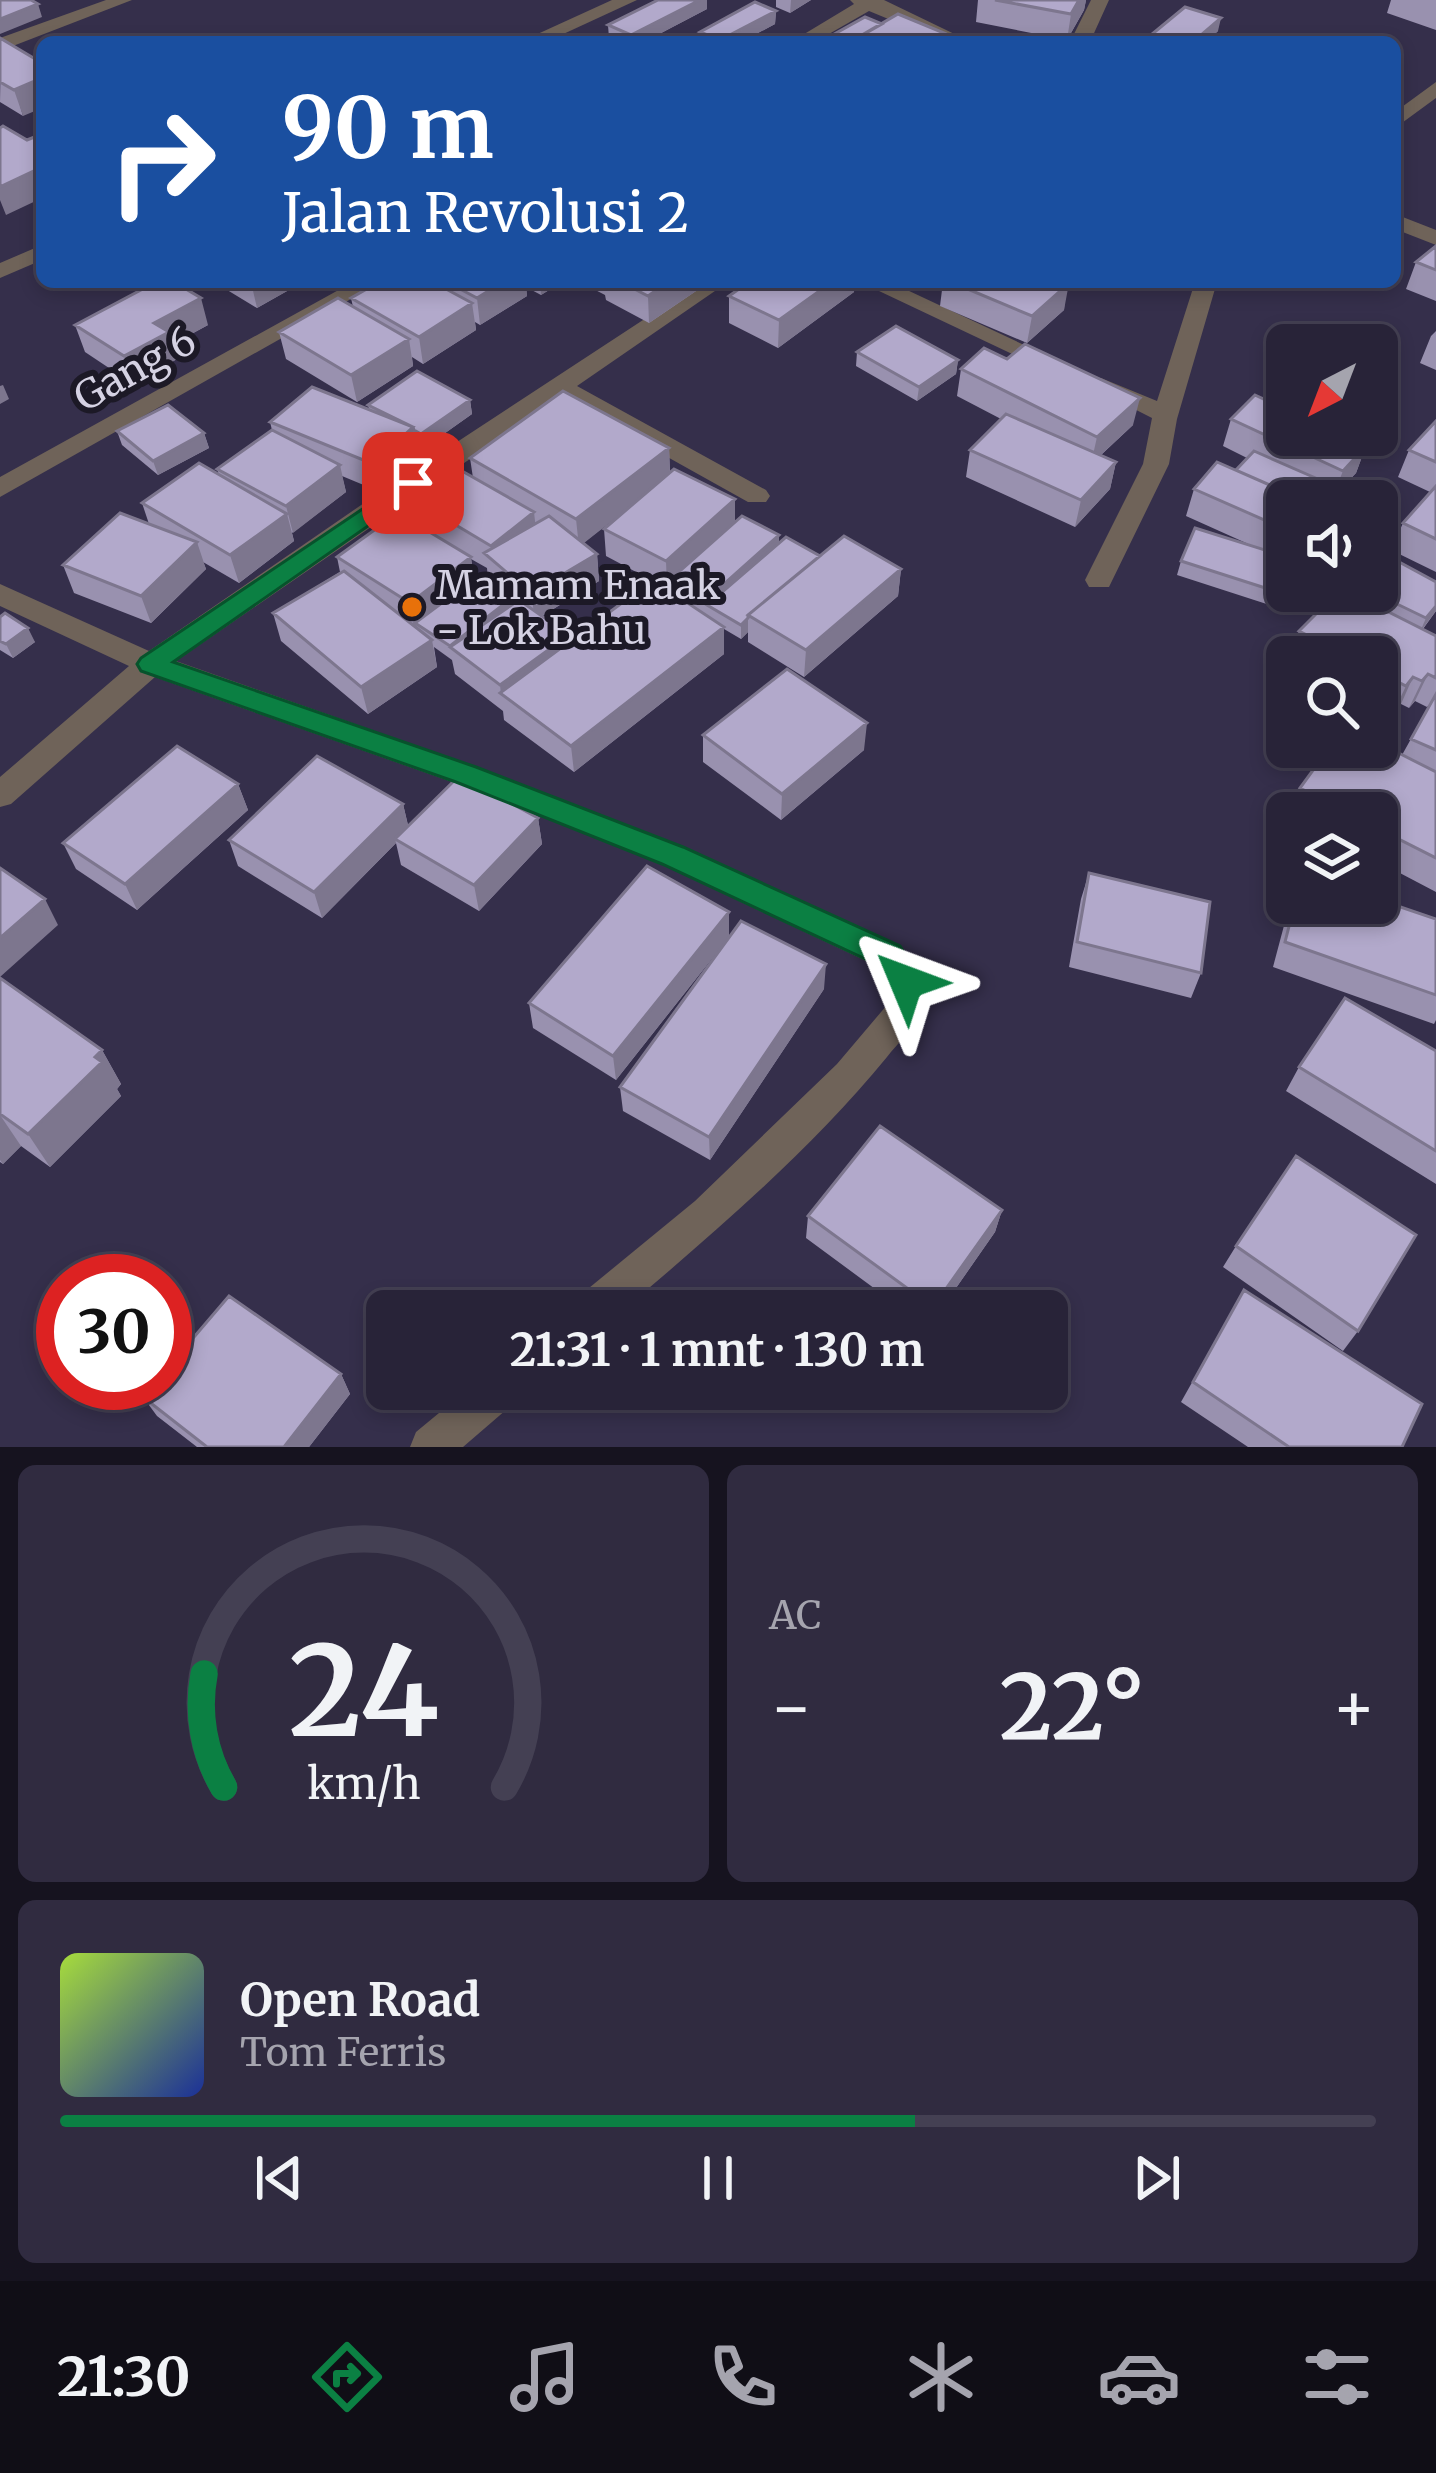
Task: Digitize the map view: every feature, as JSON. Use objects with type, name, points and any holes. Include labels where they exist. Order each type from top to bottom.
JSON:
[{"type":"street","points":[[0,45],[122,0]]},
{"type":"street","points":[[544,36],[628,0]]},
{"type":"street","points":[[1083,36],[1100,0]]},
{"type":"street","points":[[811,36],[868,1],[947,36]]},
{"type":"street","points":[[1401,117],[1436,88]]},
{"type":"street","points":[[1401,223],[1436,238]]},
{"type":"street","points":[[0,271],[36,256]]},
{"type":"street","name":"Gang 6","points":[[0,488],[359,288]]},
{"type":"street","points":[[0,795],[151,664],[376,507],[708,288]]},
{"type":"street","points":[[884,288],[1166,415]]},
{"type":"street","points":[[1099,580],[1156,464],[1204,288]]},
{"type":"street","points":[[562,388],[757,496]]},
{"type":"street","points":[[0,594],[151,664],[466,775],[652,847],[889,956],[906,982],[904,1010],[850,1076],[708,1214],[617,1290]]},
{"type":"street","points":[[430,1447],[475,1410]]},
{"type":"building","points":[[0,0],[31,0],[38,4],[0,19]]},
{"type":"building","points":[[658,0],[700,0],[631,35],[608,25]]},
{"type":"building","points":[[995,0],[1079,0],[1071,14]]},
{"type":"building","points":[[755,2],[776,11],[728,36],[700,32]]},
{"type":"building","points":[[1185,7],[1221,18],[1200,36],[1151,35]]},
{"type":"building","points":[[898,14],[944,33],[939,36],[860,36]]},
{"type":"building","points":[[865,17],[882,24],[861,36],[831,36]]},
{"type":"building","points":[[0,38],[36,59],[36,81],[14,90],[0,82]]},
{"type":"building","points":[[0,128],[27,140],[36,136],[36,170],[0,187]]},
{"type":"building","points":[[1436,246],[1436,270],[1416,262]]},
{"type":"building","points":[[145,288],[184,288],[201,298],[154,323],[169,332],[124,356],[75,325]]},
{"type":"building","points":[[368,288],[444,288],[472,303],[419,337],[351,298]]},
{"type":"building","points":[[458,288],[493,288],[477,298]]},
{"type":"building","points":[[633,288],[659,288],[648,296]]},
{"type":"building","points":[[740,288],[824,288],[779,320],[729,296]]},
{"type":"building","points":[[965,288],[1063,288],[1032,316]]},
{"type":"building","points":[[338,298],[409,339],[351,375],[279,332]]},
{"type":"building","points":[[896,326],[958,360],[919,387],[857,352]]},
{"type":"building","points":[[1025,344],[1140,398],[1097,437],[961,369],[984,348],[1007,359]]},
{"type":"building","points":[[417,371],[470,400],[421,434],[368,405]]},
{"type":"building","points":[[312,387],[413,427],[373,464],[270,422]]},
{"type":"building","points":[[563,391],[669,448],[576,519],[470,458]]},
{"type":"building","points":[[1255,395],[1266,400],[1266,435],[1231,419]]},
{"type":"building","points":[[168,405],[204,433],[153,461],[117,431]]},
{"type":"building","points":[[1006,414],[1116,462],[1081,500],[970,450]]},
{"type":"building","points":[[1436,421],[1436,462],[1409,450]]},
{"type":"building","points":[[272,430],[340,465],[286,506],[217,469]]},
{"type":"building","points":[[1254,451],[1320,480],[1266,483],[1236,470]]},
{"type":"building","points":[[1311,456],[1357,456],[1343,471]]},
{"type":"building","points":[[1217,462],[1266,483],[1266,521],[1194,489]]},
{"type":"building","points":[[199,463],[287,514],[230,555],[142,503]]},
{"type":"building","points":[[674,469],[735,499],[666,561],[604,529]]},
{"type":"building","points":[[462,471],[534,512],[491,546],[419,503]]},
{"type":"building","points":[[1436,486],[1436,539],[1403,523]]},
{"type":"building","points":[[120,513],[197,542],[141,596],[63,565]]},
{"type":"building","points":[[398,513],[471,557],[410,603],[337,557]]},
{"type":"building","points":[[549,516],[597,554],[531,593],[484,553]]},
{"type":"building","points":[[742,516],[779,535],[707,599],[671,579]]},
{"type":"building","points":[[1195,528],[1266,550],[1266,588],[1181,561]]},
{"type":"building","points":[[844,536],[901,569],[806,650],[748,615]]},
{"type":"building","points":[[786,537],[820,556],[741,625],[707,605]]},
{"type":"building","points":[[1398,561],[1436,582],[1436,606],[1426,618],[1398,604]]},
{"type":"building","points":[[344,571],[432,640],[361,687],[273,613]]},
{"type":"building","points":[[478,576],[513,597],[450,646],[415,623]]},
{"type":"building","points":[[653,580],[724,627],[571,746],[500,693]]},
{"type":"building","points":[[519,600],[569,635],[500,685],[450,647]]},
{"type":"building","points":[[1318,612],[1389,612],[1436,636],[1436,678],[1428,674],[1422,681],[1413,677],[1406,686],[1398,682],[1398,636],[1309,636],[1299,631]]},
{"type":"building","points":[[5,613],[28,628],[6,644],[0,641],[0,617]]},
{"type":"building","points":[[787,669],[867,723],[782,794],[703,735]]},
{"type":"building","points":[[1436,694],[1436,750],[1411,739]]},
{"type":"building","points":[[177,746],[238,784],[125,884],[63,843]]},
{"type":"building","points":[[1398,753],[1436,772],[1436,858],[1398,839],[1398,792],[1308,792],[1300,788],[1315,768],[1398,768]]},
{"type":"building","points":[[317,756],[403,804],[314,892],[229,840]]},
{"type":"building","points":[[460,775],[538,818],[474,885],[395,839]]},
{"type":"building","points":[[647,866],[729,912],[613,1056],[529,1003]]},
{"type":"building","points":[[0,868],[45,899],[0,938]]},
{"type":"building","points":[[1089,873],[1210,902],[1201,973],[1077,942]]},
{"type":"building","points":[[1398,906],[1436,919],[1436,995],[1285,942],[1290,924],[1398,924]]},
{"type":"building","points":[[741,921],[826,964],[709,1137],[620,1087]]},
{"type":"building","points":[[0,978],[102,1050],[95,1057],[102,1062],[28,1134],[0,1114]]},
{"type":"building","points":[[1345,998],[1436,1051],[1436,1151],[1299,1067]]},
{"type":"building","points":[[880,1126],[1002,1210],[945,1290],[910,1290],[808,1216]]},
{"type":"building","points":[[1296,1156],[1416,1235],[1358,1331],[1236,1246]]},
{"type":"building","points":[[1244,1290],[1422,1404],[1402,1447],[1289,1447],[1193,1382]]},
{"type":"building","points":[[229,1296],[341,1374],[284,1447],[207,1447],[160,1410],[192,1410],[192,1339]]},
{"type":"place","name":"Mamam Enaak - Lok Bahu","points":[[412,607]]},
{"type":"route","points":[[413,483],[151,664],[466,775],[672,855],[860,940],[889,956],[906,982]]}]
